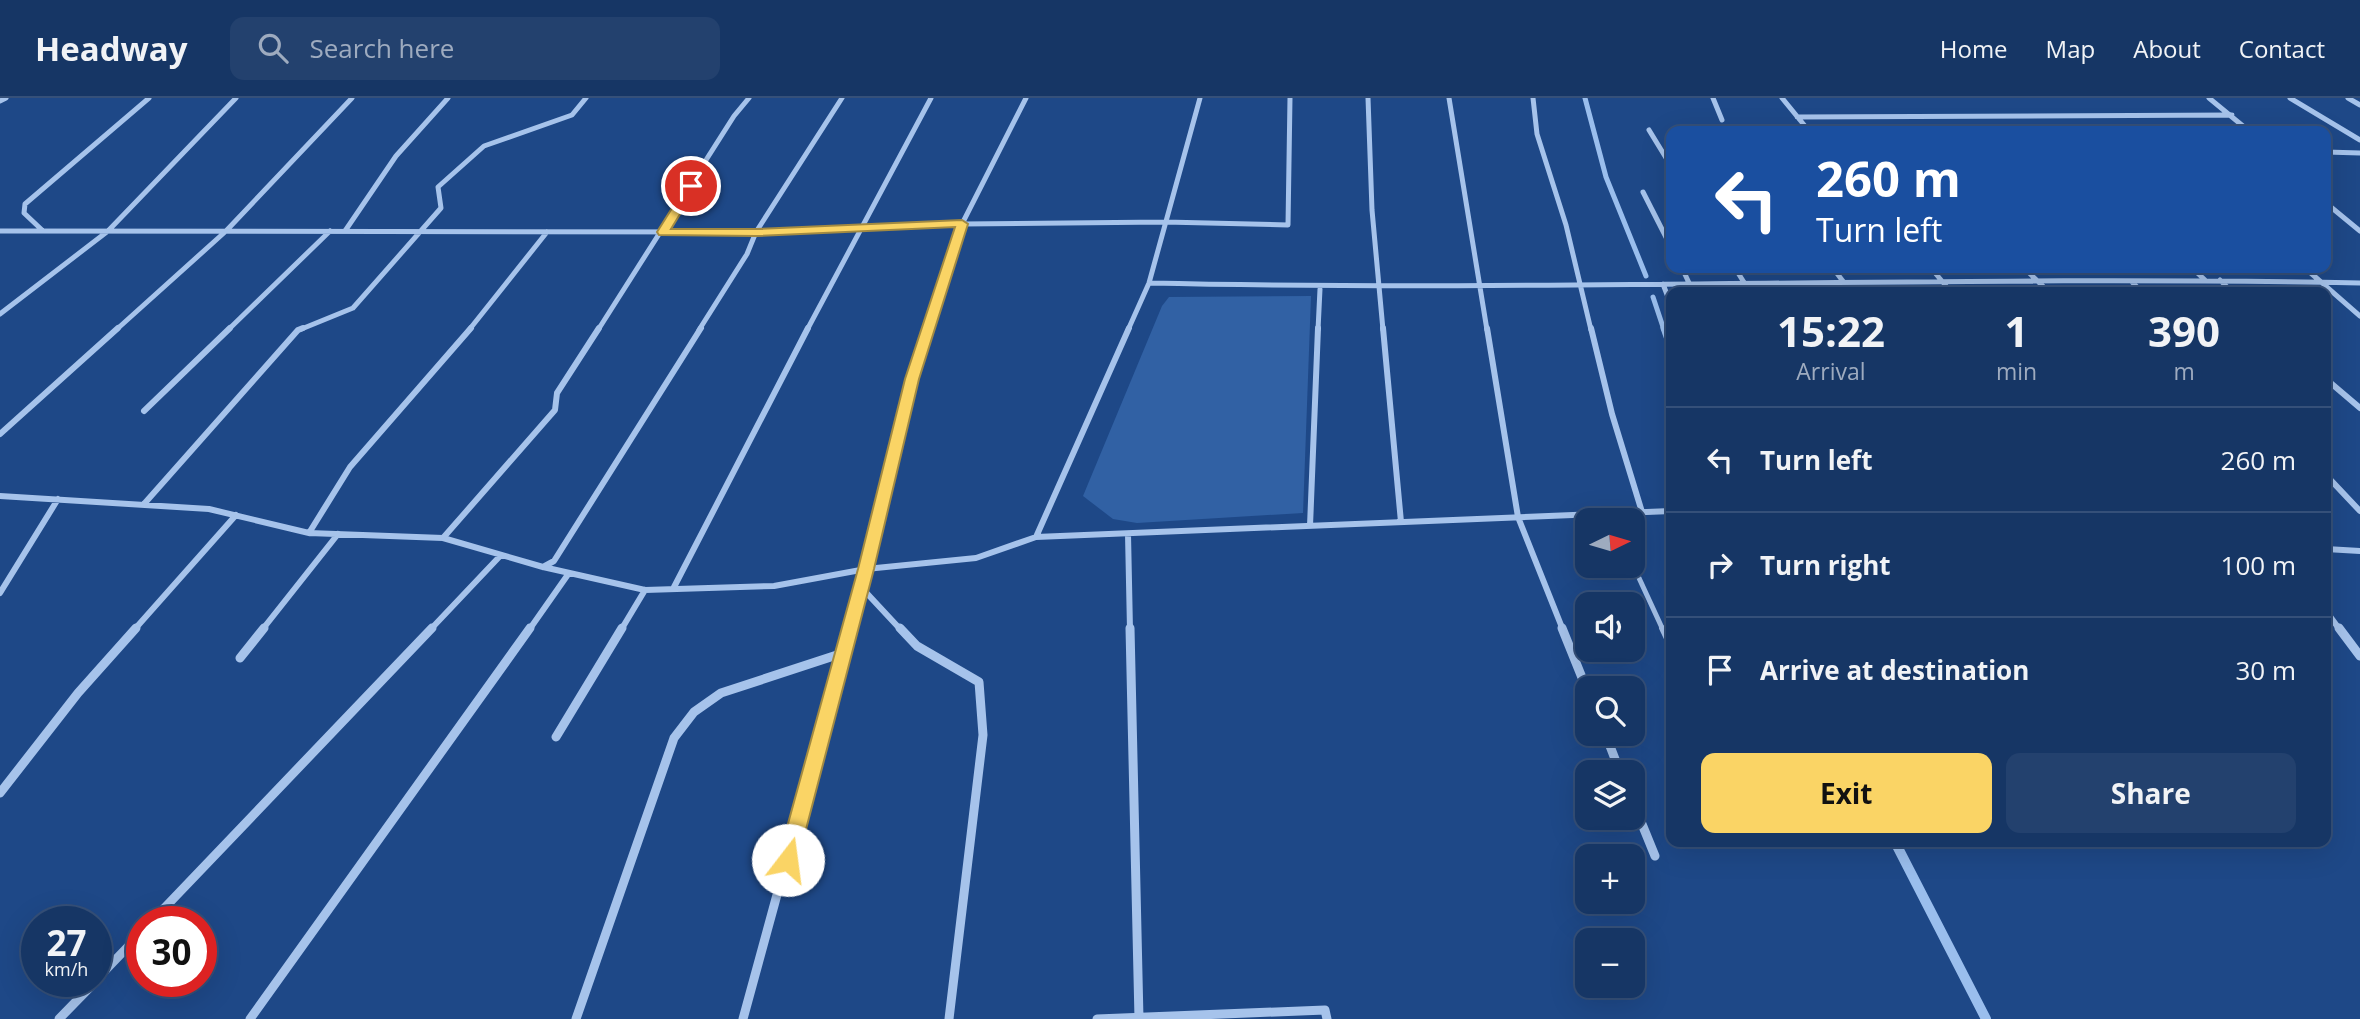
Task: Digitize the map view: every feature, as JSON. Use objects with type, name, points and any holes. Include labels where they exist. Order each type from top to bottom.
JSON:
[{"type":"street","points":[[0,101],[6,98]]},
{"type":"street","points":[[42,230],[24,213],[25,204],[149,98]]},
{"type":"street","points":[[0,314],[108,230],[236,98]]},
{"type":"street","points":[[0,434],[226,231],[352,98]]},
{"type":"street","points":[[345,231],[397,156],[449,98]]},
{"type":"street","points":[[144,504],[298,330],[354,308],[424,231],[441,208],[438,187],[484,146],[572,115],[586,98]]},
{"type":"street","points":[[443,538],[555,410],[557,393],[663,232],[734,116],[749,98]]},
{"type":"street","points":[[543,567],[554,561],[747,254],[756,232],[842,98]]},
{"type":"street","points":[[673,589],[771,397],[931,98]]},
{"type":"street","points":[[743,1019],[866,569],[912,379],[962,224],[1026,98]]},
{"type":"street","points":[[1035,537],[1149,283],[1200,98]]},
{"type":"street","points":[[0,231],[756,232],[962,224],[1164,222],[1288,225],[1290,98]]},
{"type":"street","points":[[1368,98],[1372,210],[1401,522]]},
{"type":"street","points":[[1449,98],[1518,517],[1581,676]]},
{"type":"street","points":[[1532,98],[1537,134],[1566,225],[1612,414],[1641,508]]},
{"type":"street","points":[[1713,98],[1722,120]]},
{"type":"street","points":[[1782,98],[1805,126]]},
{"type":"street","points":[[2209,98],[2244,126]]},
{"type":"street","points":[[2290,98],[2360,140]]},
{"type":"street","points":[[2348,98],[2360,105]]},
{"type":"street","points":[[1797,117],[2232,115]]},
{"type":"street","points":[[1649,130],[1666,158]]},
{"type":"street","points":[[1659,146],[1666,146]]},
{"type":"street","points":[[2331,152],[2359,154]]},
{"type":"street","points":[[1643,192],[1666,237]]},
{"type":"street","points":[[2331,207],[2360,231]]},
{"type":"street","points":[[144,411],[330,231]]},
{"type":"street","points":[[309,533],[350,467],[507,286],[547,232]]},
{"type":"street","points":[[1684,273],[1690,285]]},
{"type":"street","points":[[1738,273],[1746,285]]},
{"type":"street","points":[[1837,273],[1848,287]]},
{"type":"street","points":[[1935,273],[1947,287]]},
{"type":"street","points":[[2030,273],[2044,287]]},
{"type":"street","points":[[2197,273],[2205,280]]},
{"type":"street","points":[[2311,273],[2328,287]]},
{"type":"street","points":[[1149,283],[1320,289],[1480,289],[1941,280],[2360,283]]},
{"type":"street","points":[[2220,280],[2227,287]]},
{"type":"street","points":[[2132,282],[2137,287]]},
{"type":"street","points":[[1663,284],[1666,292]]},
{"type":"street","points":[[1310,526],[1320,289]]},
{"type":"street","points":[[2331,290],[2360,316]]},
{"type":"street","points":[[2331,383],[2360,408]]},
{"type":"street","points":[[2331,480],[2360,511]]},
{"type":"street","points":[[0,496],[209,509],[309,533],[443,538],[543,567],[645,590],[774,586],[866,569],[976,558],[1035,537],[1518,517],[1575,517]]},
{"type":"street","points":[[0,593],[58,499]]},
{"type":"street","points":[[1645,512],[1666,511]]},
{"type":"street","points":[[0,793],[78,693],[236,515]]},
{"type":"street","points":[[240,658],[338,534]]},
{"type":"street","points":[[1128,534],[1139,1018]]},
{"type":"street","points":[[2331,549],[2360,551]]},
{"type":"street","points":[[166,906],[501,555]]},
{"type":"street","points":[[250,1019],[569,573]]},
{"type":"street","points":[[861,587],[917,646],[979,682],[984,734],[949,1019]]},
{"type":"street","points":[[556,737],[645,590]]},
{"type":"street","points":[[2331,618],[2360,656]]},
{"type":"street","points":[[576,1019],[674,738],[694,712],[721,693],[843,653]]},
{"type":"street","points":[[1644,830],[1654,856]]},
{"type":"street","points":[[112,964],[126,949]]},
{"type":"street","points":[[59,1019],[80,997]]},
{"type":"street","points":[[1097,1019],[1325,1010],[1326,1019]]},
{"type":"lane","points":[[1639,578],[1666,636]]},
{"type":"shaded area","points":[[1311,296],[1303,513],[1137,523],[1113,519],[1083,496],[1162,306],[1169,297]]},
{"type":"waterway","points":[[1585,98],[1606,177],[1646,276]]},
{"type":"waterway","points":[[1653,297],[1664,330]]},
{"type":"waterway","points":[[1664,328],[1666,334]]},
{"type":"waterway","points":[[1898,847],[1986,1019]]},
{"type":"route","points":[[691,186],[663,232],[756,232],[962,224],[912,379],[866,569],[788,860]]}]
